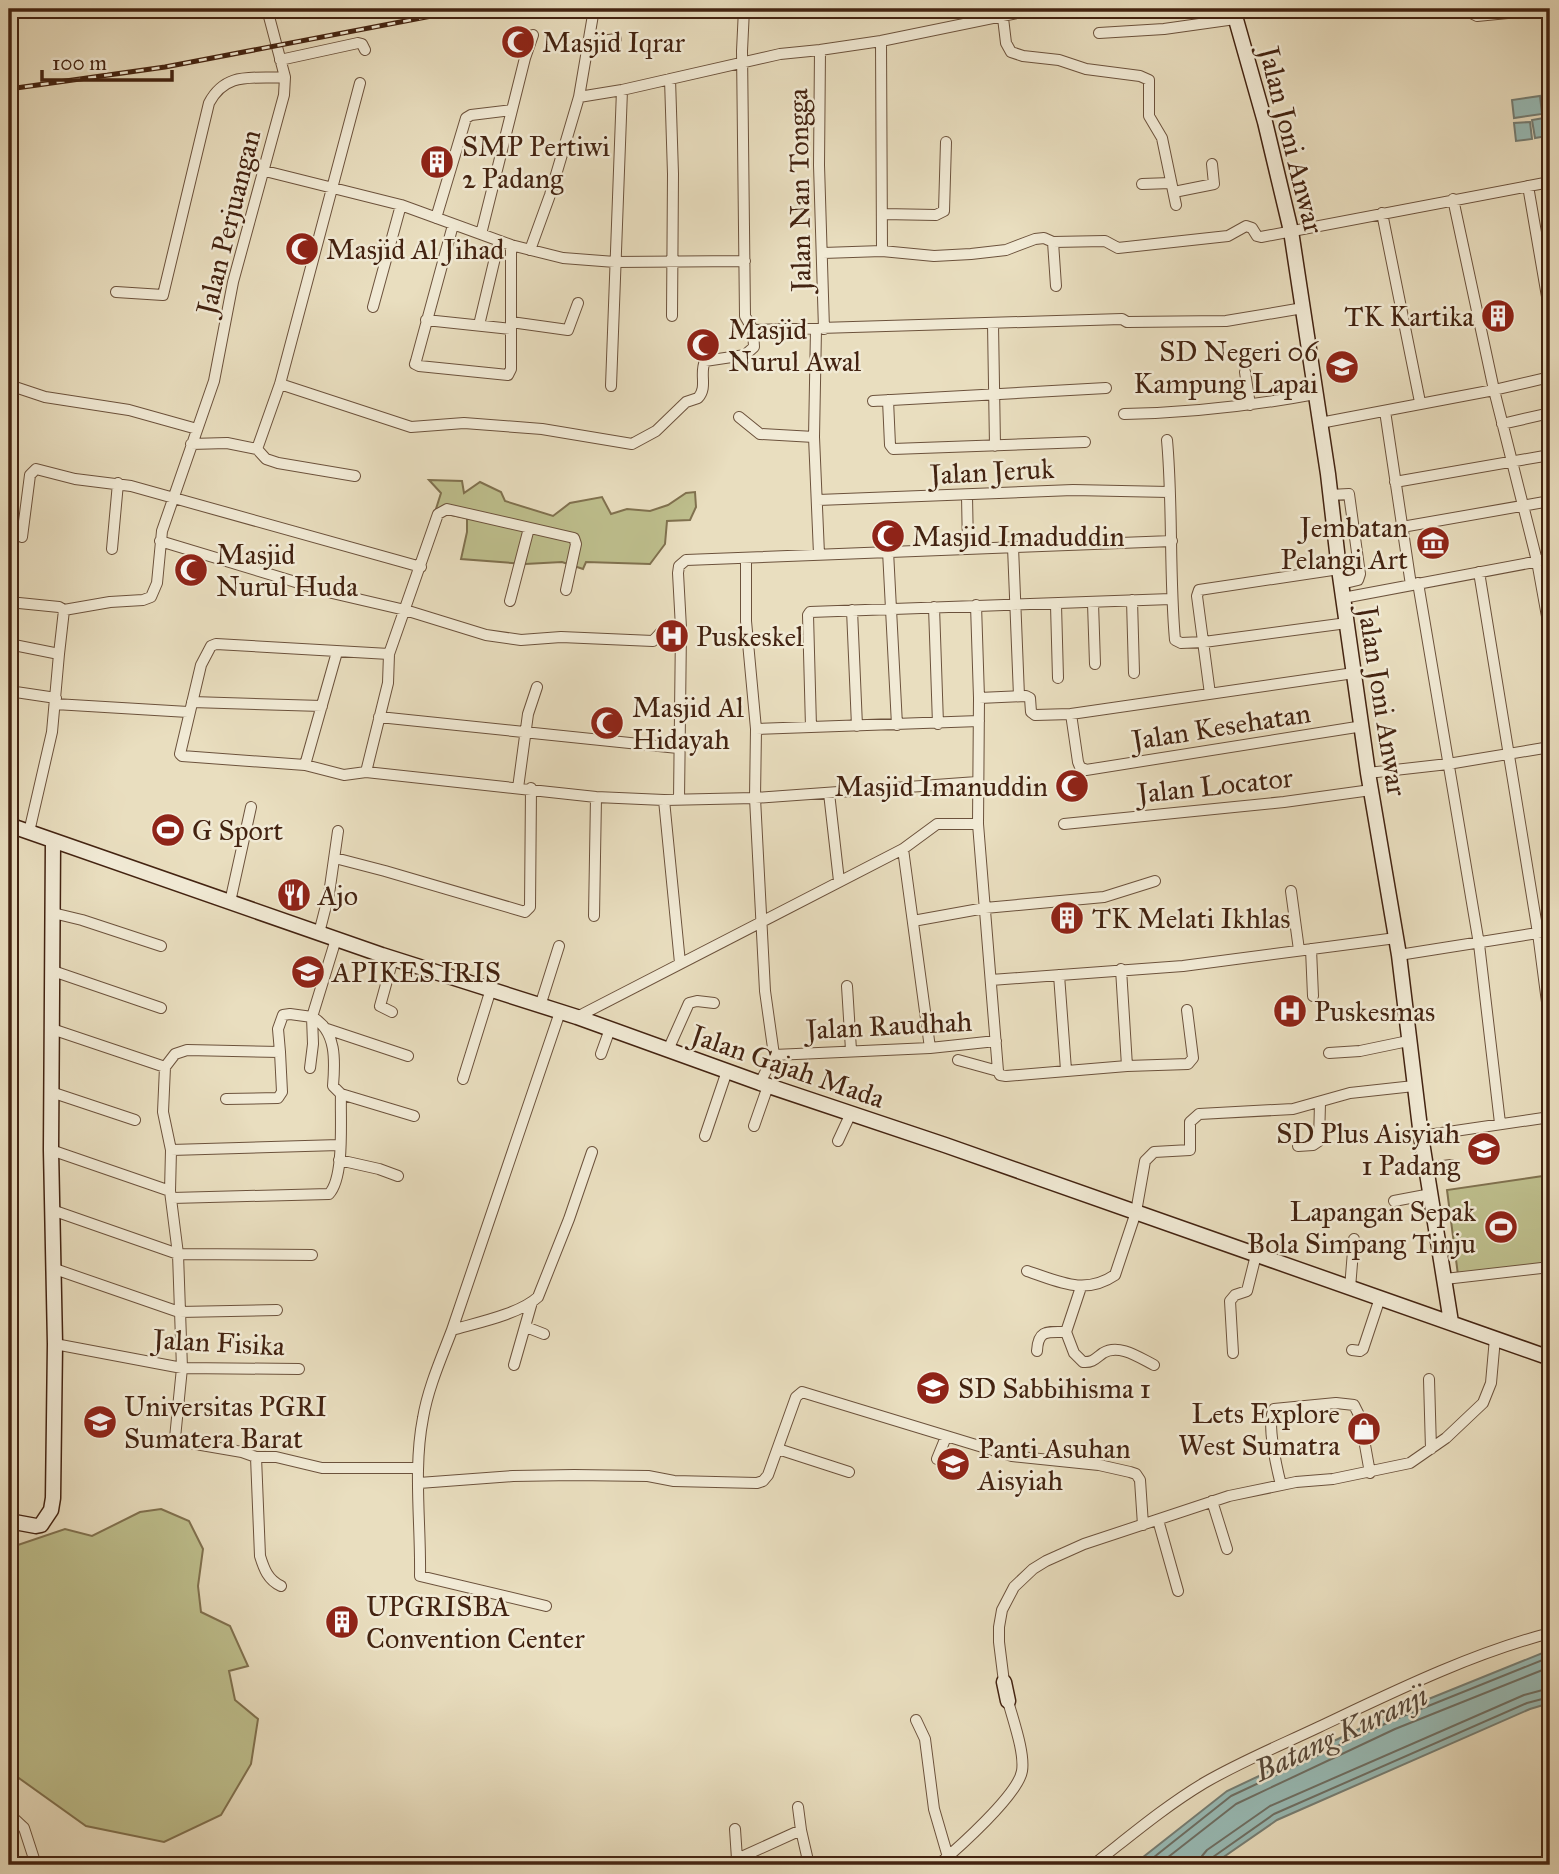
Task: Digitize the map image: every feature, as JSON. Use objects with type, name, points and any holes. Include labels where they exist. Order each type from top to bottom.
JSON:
[{"type":"main road","name":"Jalan Joni Anwar","points":[[1234,14],[1265,122],[1291,231],[1368,773],[1399,956],[1421,1136],[1451,1322]]},
{"type":"main road","name":"Jalan Gajah Mada","points":[[9,825],[393,959],[578,1017],[1550,1358]]},
{"type":"main road","points":[[9,1521],[41,1525],[51,1510],[53,1498],[53,841]]},
{"type":"main road","points":[[1004,1682],[1008,1701]]},
{"type":"street","name":"Jalan Perjuangan","points":[[64,610],[110,602],[143,600],[150,597],[157,583],[161,561],[160,541],[214,382],[233,282],[284,95],[285,77],[267,9]]},
{"type":"street","points":[[530,250],[550,195],[579,97],[594,9]]},
{"type":"street","points":[[280,384],[420,428],[446,424],[477,424],[579,433],[632,444],[656,431],[686,402],[702,394],[702,367],[705,362],[734,358],[754,347],[753,330],[745,316],[744,9]]},
{"type":"street","points":[[579,97],[622,90],[780,54],[820,51],[881,41],[978,20],[1003,18],[1022,11],[1056,9]]},
{"type":"street","points":[[1463,9],[1477,16],[1550,9]]},
{"type":"street","points":[[1099,33],[1164,29],[1234,14]]},
{"type":"street","points":[[1003,18],[1006,43],[1011,52],[1033,58],[1054,59],[1086,69],[1140,76],[1149,80],[1149,116],[1162,138],[1176,205]]},
{"type":"street","points":[[481,234],[524,58],[533,35]]},
{"type":"street","points":[[587,43],[616,39]]},
{"type":"street","points":[[881,41],[882,251]]},
{"type":"street","points":[[280,60],[358,43],[362,44],[365,50]]},
{"type":"street","name":"Jalan Nan Tongga","points":[[819,554],[814,437],[823,253],[819,165],[820,51]]},
{"type":"street","points":[[116,292],[163,295],[209,103],[214,92],[229,80],[285,77]]},
{"type":"street","points":[[670,79],[672,316]]},
{"type":"street","points":[[257,449],[280,384],[360,83]]},
{"type":"street","points":[[611,386],[622,90]]},
{"type":"street","points":[[436,218],[466,118],[512,110]]},
{"type":"street","points":[[883,214],[936,215],[944,211],[946,142]]},
{"type":"street","points":[[1142,184],[1172,188],[1214,184],[1212,164]]},
{"type":"street","points":[[265,171],[401,205],[510,245],[563,258],[673,263],[745,261]]},
{"type":"street","points":[[823,253],[882,251],[943,256],[1006,250],[1035,239],[1053,242],[1105,241],[1118,248],[1228,236],[1246,226],[1252,228],[1258,237],[1550,182]]},
{"type":"street","points":[[1528,187],[1550,314]]},
{"type":"street","points":[[1453,199],[1494,390],[1537,561],[1550,633]]},
{"type":"street","points":[[373,307],[401,205]]},
{"type":"street","points":[[1382,213],[1420,402]]},
{"type":"street","points":[[453,225],[415,364],[508,374],[511,326],[510,245]]},
{"type":"street","points":[[480,325],[499,241]]},
{"type":"street","points":[[1053,242],[1056,286]]},
{"type":"street","points":[[426,320],[568,330],[578,303]]},
{"type":"street","points":[[753,330],[1122,319],[1226,321],[1303,308]]},
{"type":"street","points":[[993,324],[996,446]]},
{"type":"street","points":[[1245,372],[1250,405]]},
{"type":"street","points":[[1320,423],[1550,377]]},
{"type":"street","points":[[9,385],[45,397],[129,410],[197,429]]},
{"type":"street","points":[[873,401],[1106,388]]},
{"type":"street","points":[[1124,414],[1178,414],[1315,394]]},
{"type":"street","points":[[888,400],[890,445],[893,449],[1085,442]]},
{"type":"street","points":[[1385,411],[1402,527],[1415,584],[1479,944],[1500,1123]]},
{"type":"street","points":[[1502,424],[1550,413]]},
{"type":"street","points":[[739,417],[760,434],[814,437]]},
{"type":"street","points":[[1167,439],[1172,541],[1171,599],[1175,640],[1181,643],[1204,642],[1346,622]]},
{"type":"street","points":[[191,444],[227,443],[257,449],[267,459],[278,463],[355,476]]},
{"type":"street","points":[[1395,482],[1550,455]]},
{"type":"street","points":[[22,537],[30,475],[34,469],[75,479],[118,483],[421,567]]},
{"type":"street","points":[[112,549],[118,483]]},
{"type":"street","name":"Jalan Jeruk","points":[[818,500],[1073,490],[1169,492]]},
{"type":"street","points":[[1330,495],[1349,494],[1360,574],[1358,580],[1341,584]]},
{"type":"street","points":[[967,496],[968,548]]},
{"type":"street","points":[[1402,527],[1550,500]]},
{"type":"street","points":[[366,772],[388,683],[389,654],[438,514],[442,510],[572,537],[576,540],[566,590]]},
{"type":"street","points":[[510,601],[529,528]]},
{"type":"street","points":[[160,541],[332,593],[405,610],[504,639],[538,640],[561,637],[653,641],[664,629],[681,628]]},
{"type":"street","points":[[679,800],[681,628],[678,573],[682,562],[888,551],[1172,541]]},
{"type":"street","points":[[1013,547],[1019,695]]},
{"type":"street","points":[[888,551],[897,725]]},
{"type":"street","points":[[746,558],[746,621],[756,729],[755,798],[765,992],[774,1055]]},
{"type":"street","points":[[1210,694],[1197,594],[1202,588],[1415,584],[1550,559]]},
{"type":"street","points":[[1479,572],[1538,933],[1550,1025]]},
{"type":"street","points":[[811,727],[810,612],[1171,599]]},
{"type":"street","points":[[1132,600],[1134,673]]},
{"type":"street","points":[[9,602],[59,607],[64,610],[52,732],[29,832]]},
{"type":"street","points":[[1093,603],[1095,664]]},
{"type":"street","points":[[976,605],[979,698],[978,824],[998,1071]]},
{"type":"street","points":[[1056,605],[1058,678]]},
{"type":"street","points":[[934,607],[938,724]]},
{"type":"street","points":[[852,610],[857,726]]},
{"type":"street","points":[[9,644],[59,654]]},
{"type":"street","points":[[389,654],[216,644],[206,651],[179,751],[183,756],[305,765],[344,775],[366,772],[596,797],[664,800],[755,798],[977,782]]},
{"type":"street","points":[[305,765],[337,652]]},
{"type":"street","points":[[979,698],[1029,696],[1031,712],[1035,715],[1071,714],[1354,673]]},
{"type":"street","points":[[518,788],[526,733],[537,687]]},
{"type":"street","points":[[9,691],[56,701],[190,707],[322,706]]},
{"type":"street","name":"Jalan Kesehatan","points":[[1071,714],[1078,762],[1080,767],[1086,770],[1363,726]]},
{"type":"street","points":[[379,717],[678,748]]},
{"type":"street","points":[[756,729],[979,721]]},
{"type":"street","points":[[1368,773],[1448,764],[1550,747]]},
{"type":"street","points":[[335,858],[524,912],[530,907],[531,788]]},
{"type":"street","name":"Jalan Locator","points":[[1064,824],[1284,802],[1371,789]]},
{"type":"street","points":[[829,793],[839,881]]},
{"type":"street","points":[[594,916],[596,797]]},
{"type":"street","points":[[664,800],[680,963]]},
{"type":"street","points":[[230,902],[251,807]]},
{"type":"street","points":[[578,1017],[903,849],[937,824],[978,824]]},
{"type":"street","points":[[318,933],[335,858],[338,831]]},
{"type":"street","points":[[903,849],[930,1048]]},
{"type":"street","points":[[913,920],[985,908],[1104,897],[1155,881]]},
{"type":"street","points":[[1291,891],[1299,950]]},
{"type":"street","points":[[53,913],[161,946]]},
{"type":"street","points":[[1399,956],[1550,931]]},
{"type":"street","points":[[991,980],[1183,966],[1396,938]]},
{"type":"street","points":[[310,1068],[312,1017],[335,939]]},
{"type":"street","points":[[540,1006],[559,946]]},
{"type":"street","points":[[1311,949],[1313,996]]},
{"type":"street","points":[[392,1012],[380,1006],[393,959]]},
{"type":"street","points":[[1121,969],[1128,1066]]},
{"type":"street","points":[[53,971],[161,1008]]},
{"type":"street","points":[[1059,975],[1066,1070]]},
{"type":"street","points":[[847,986],[851,1051]]},
{"type":"street","points":[[463,1079],[491,989]]},
{"type":"street","points":[[668,1050],[689,1003],[714,1003]]},
{"type":"street","points":[[958,1060],[998,1071],[1000,1075],[1006,1076],[1188,1064],[1191,1062],[1187,1010]]},
{"type":"street","points":[[547,1606],[420,1576],[418,1468],[425,1408],[560,1012]]},
{"type":"street","points":[[226,1100],[278,1098],[282,1092],[278,1029],[283,1015],[312,1017],[327,1029],[408,1056]]},
{"type":"street","points":[[52,1029],[165,1067]]},
{"type":"street","points":[[327,1029],[333,1050],[333,1086],[341,1094],[414,1116]]},
{"type":"street","points":[[601,1054],[610,1029]]},
{"type":"street","name":"Jalan Raudhah","points":[[754,1126],[774,1055],[930,1048],[996,1041]]},
{"type":"street","points":[[1329,1053],[1360,1051],[1408,1041]]},
{"type":"street","points":[[280,1052],[187,1050],[174,1054],[165,1067],[164,1120],[172,1150],[171,1195],[178,1254],[182,1368],[176,1440],[256,1457],[276,1457],[322,1468],[418,1468]]},
{"type":"street","points":[[705,1136],[727,1071]]},
{"type":"street","points":[[1027,1271],[1081,1287],[1097,1284],[1115,1275],[1136,1212],[1147,1158],[1154,1152],[1189,1150],[1190,1122],[1199,1114],[1293,1109],[1350,1093],[1414,1086]]},
{"type":"street","points":[[51,1092],[135,1120]]},
{"type":"street","points":[[51,1150],[171,1195],[329,1194],[334,1189],[339,1160],[341,1094]]},
{"type":"street","points":[[1298,1146],[1319,1141],[1320,1103]]},
{"type":"street","points":[[838,1141],[851,1113]]},
{"type":"street","points":[[1421,1136],[1550,1117]]},
{"type":"street","points":[[172,1150],[339,1144]]},
{"type":"street","points":[[514,1365],[532,1302],[541,1291],[592,1152]]},
{"type":"street","points":[[339,1160],[398,1176]]},
{"type":"street","points":[[1427,1168],[1451,1165]]},
{"type":"street","points":[[1394,1201],[1431,1194]]},
{"type":"street","points":[[52,1210],[178,1254],[312,1255]]},
{"type":"street","points":[[1350,1287],[1354,1239]]},
{"type":"street","points":[[1233,1353],[1230,1301],[1235,1295],[1247,1291],[1256,1255]]},
{"type":"street","points":[[1445,1279],[1550,1267]]},
{"type":"street","points":[[52,1268],[179,1312],[277,1310]]},
{"type":"street","points":[[1081,1287],[1066,1332],[1074,1353],[1083,1362],[1091,1362],[1106,1351],[1115,1350],[1154,1365]]},
{"type":"street","points":[[1352,1350],[1363,1349],[1380,1298]]},
{"type":"street","points":[[452,1330],[532,1302]]},
{"type":"street","points":[[526,1327],[544,1334]]},
{"type":"street","points":[[1037,1351],[1041,1335],[1046,1332],[1066,1332]]},
{"type":"street","points":[[1004,1682],[999,1627],[1006,1602],[1018,1582],[1033,1569],[1054,1557],[1242,1492],[1370,1473],[1410,1463],[1463,1424],[1483,1403],[1491,1383],[1495,1338]]},
{"type":"street","name":"Jalan Fisika","points":[[55,1344],[182,1368],[299,1369]]},
{"type":"street","points":[[1429,1379],[1431,1450]]},
{"type":"street","points":[[419,1483],[513,1476],[574,1475],[648,1476],[693,1482],[757,1483],[768,1475],[796,1397],[803,1392],[1012,1456],[1099,1465],[1130,1472],[1140,1480],[1143,1525]]},
{"type":"street","points":[[1281,1485],[1272,1448],[1274,1436],[1270,1417],[1274,1409],[1336,1403],[1354,1405],[1360,1417],[1370,1473]]},
{"type":"street","points":[[937,1459],[946,1437]]},
{"type":"street","points":[[778,1449],[849,1472]]},
{"type":"street","points":[[256,1457],[260,1556],[273,1582],[281,1586]]},
{"type":"street","points":[[1212,1502],[1227,1549]]},
{"type":"street","points":[[1158,1520],[1178,1591]]},
{"type":"street","points":[[1093,1865],[1171,1805],[1206,1782],[1408,1687],[1510,1645],[1550,1633]]},
{"type":"street","points":[[938,1865],[980,1826],[1021,1777],[1022,1760],[1008,1701]]},
{"type":"street","points":[[916,1720],[925,1739],[934,1809],[948,1857]]},
{"type":"street","points":[[798,1807],[809,1865]]},
{"type":"street","points":[[9,1814],[24,1828],[36,1865]]},
{"type":"street","points":[[734,1829],[738,1862],[801,1830]]},
{"type":"green space","points":[[429,480],[462,481],[464,493],[480,482],[501,492],[505,501],[553,516],[570,503],[602,497],[611,514],[627,509],[650,511],[668,505],[686,493],[695,492],[696,507],[690,520],[667,521],[665,544],[650,564],[586,562],[583,569],[562,562],[525,564],[461,559],[467,518],[435,512],[441,493]]},
{"type":"green space","name":"Lapangan Sepak Bola Simpang Tinju","points":[[1550,1175],[1550,1264],[1458,1275],[1447,1190]]},
{"type":"green space","points":[[161,1509],[189,1521],[203,1549],[198,1586],[201,1612],[230,1626],[248,1666],[229,1671],[235,1700],[258,1719],[251,1764],[221,1815],[164,1842],[86,1826],[9,1771],[9,1548],[65,1529],[92,1536],[140,1512]]},
{"type":"water","points":[[1540,96],[1542,114],[1514,118],[1512,100]]},
{"type":"water","points":[[1544,118],[1547,136],[1535,138],[1532,120]]},
{"type":"water","points":[[1530,122],[1532,139],[1516,141],[1514,123]]},
{"type":"water","points":[[1550,1650],[1550,1703],[1530,1709],[1277,1820],[1212,1865],[1133,1865],[1227,1791],[1389,1715]]},
{"type":"railway","points":[[9,89],[165,67],[468,9]]},
{"type":"place","name":"Masjid Iqrar","points":[[518,42]]},
{"type":"place","name":"SMP Pertiwi 2 Padang","points":[[437,162]]},
{"type":"place","name":"Masjid Al Jihad","points":[[302,249]]},
{"type":"place","name":"TK Kartika","points":[[1498,316]]},
{"type":"place","name":"Masjid Nurul Awal","points":[[703,345]]},
{"type":"place","name":"SD Negeri 06 Kampung Lapai","points":[[1342,367]]},
{"type":"place","name":"Masjid Imaduddin","points":[[888,536]]},
{"type":"place","name":"Jembatan Pelangi Art","points":[[1433,543]]},
{"type":"place","name":"Masjid Nurul Huda","points":[[191,570]]},
{"type":"place","name":"Puskeskel","points":[[672,636]]},
{"type":"place","name":"Masjid Al Hidayah","points":[[607,723]]},
{"type":"place","name":"Masjid Imanuddin","points":[[1072,786]]},
{"type":"place","name":"G Sport","points":[[168,830]]},
{"type":"place","name":"Ajo","points":[[294,895]]},
{"type":"place","name":"TK Melati Ikhlas","points":[[1067,918]]},
{"type":"place","name":"APIKES IRIS","points":[[308,972]]},
{"type":"place","name":"Puskesmas","points":[[1290,1011]]},
{"type":"place","name":"SD Plus Aisyiah 1 Padang","points":[[1484,1149]]},
{"type":"place","name":"Lapangan Sepak Bola Simpang Tinju","points":[[1501,1227]]},
{"type":"place","name":"SD Sabbihisma 1","points":[[933,1388]]},
{"type":"place","name":"Universitas PGRI Sumatera Barat","points":[[100,1422]]},
{"type":"place","name":"Lets Explore West Sumatra","points":[[1364,1429]]},
{"type":"place","name":"Panti Asuhan Aisyiah","points":[[953,1464]]},
{"type":"place","name":"UPGRISBA Convention Center","points":[[342,1622]]},
{"type":"water label","name":"Batang Kuranji","points":[[1341,1733]]}]
